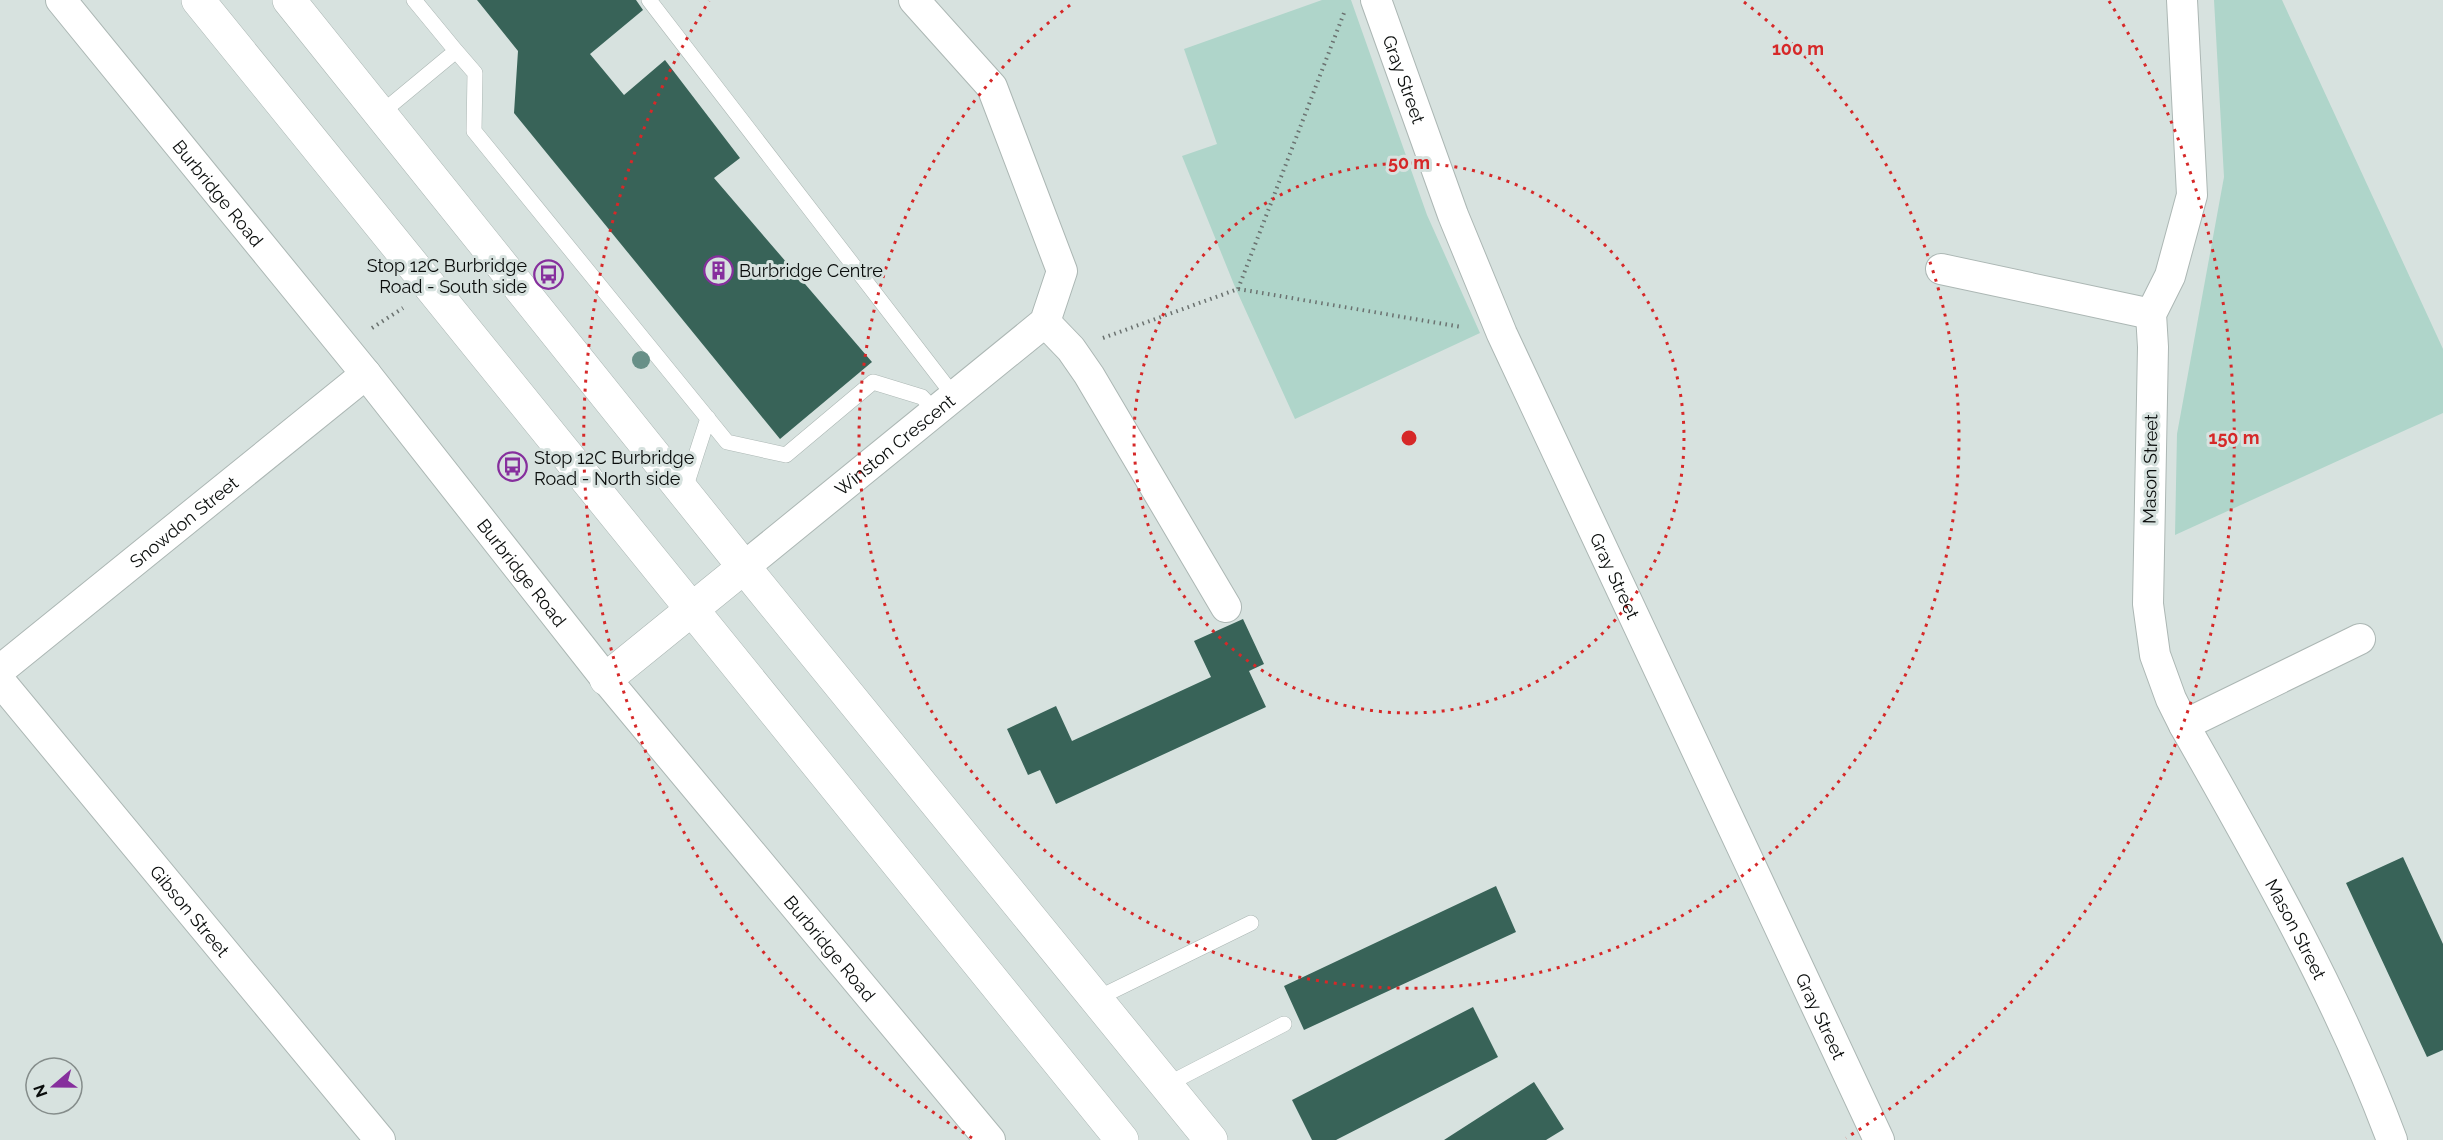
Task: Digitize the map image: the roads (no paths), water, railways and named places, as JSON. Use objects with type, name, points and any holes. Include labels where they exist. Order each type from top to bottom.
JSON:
[{"type":"main road","points":[[198,0],[1122,1140]]},
{"type":"main road","points":[[289,0],[744,567],[1211,1140]]},
{"type":"main road","points":[[606,679],[744,567]]},
{"type":"street","name":"Burbridge Road","points":[[61,0],[366,374],[606,679],[990,1140]]},
{"type":"street","points":[[914,0],[992,87],[1062,271],[1046,322],[1071,349],[1089,375],[1226,608]]},
{"type":"street","name":"Gray Street","points":[[1376,0],[1453,215],[1502,333],[1879,1140]]},
{"type":"street","points":[[1941,269],[2151,314],[2170,276],[2192,195],[2182,0]]},
{"type":"street","name":"Mason Street","points":[[2151,314],[2153,347],[2148,604],[2155,655],[2171,699],[2184,725],[2278,890],[2372,1087],[2392,1140]]},
{"type":"street","name":"Winston Crescent","points":[[744,567],[1046,322]]},
{"type":"street","name":"Snowdon Street","points":[[0,670],[366,374]]},
{"type":"street","points":[[2184,725],[2360,639]]},
{"type":"street","name":"Gibson Street","points":[[0,681],[380,1140]]},
{"type":"lane","points":[[414,0],[475,73],[474,131],[727,442],[786,455],[873,382],[945,404]]},
{"type":"lane","points":[[649,0],[945,404]]},
{"type":"lane","points":[[380,114],[456,51]]},
{"type":"lane","points":[[684,492],[708,418]]},
{"type":"lane","points":[[1096,999],[1251,922]]},
{"type":"lane","points":[[1166,1085],[1284,1024]]},
{"type":"place","name":"Burbridge Centre","points":[[718,270]]},
{"type":"place","name":"Stop 12C Burbridge Road - South side","points":[[548,275]]},
{"type":"place","name":"Stop 12C Burbridge Road - North side","points":[[513,467]]}]
